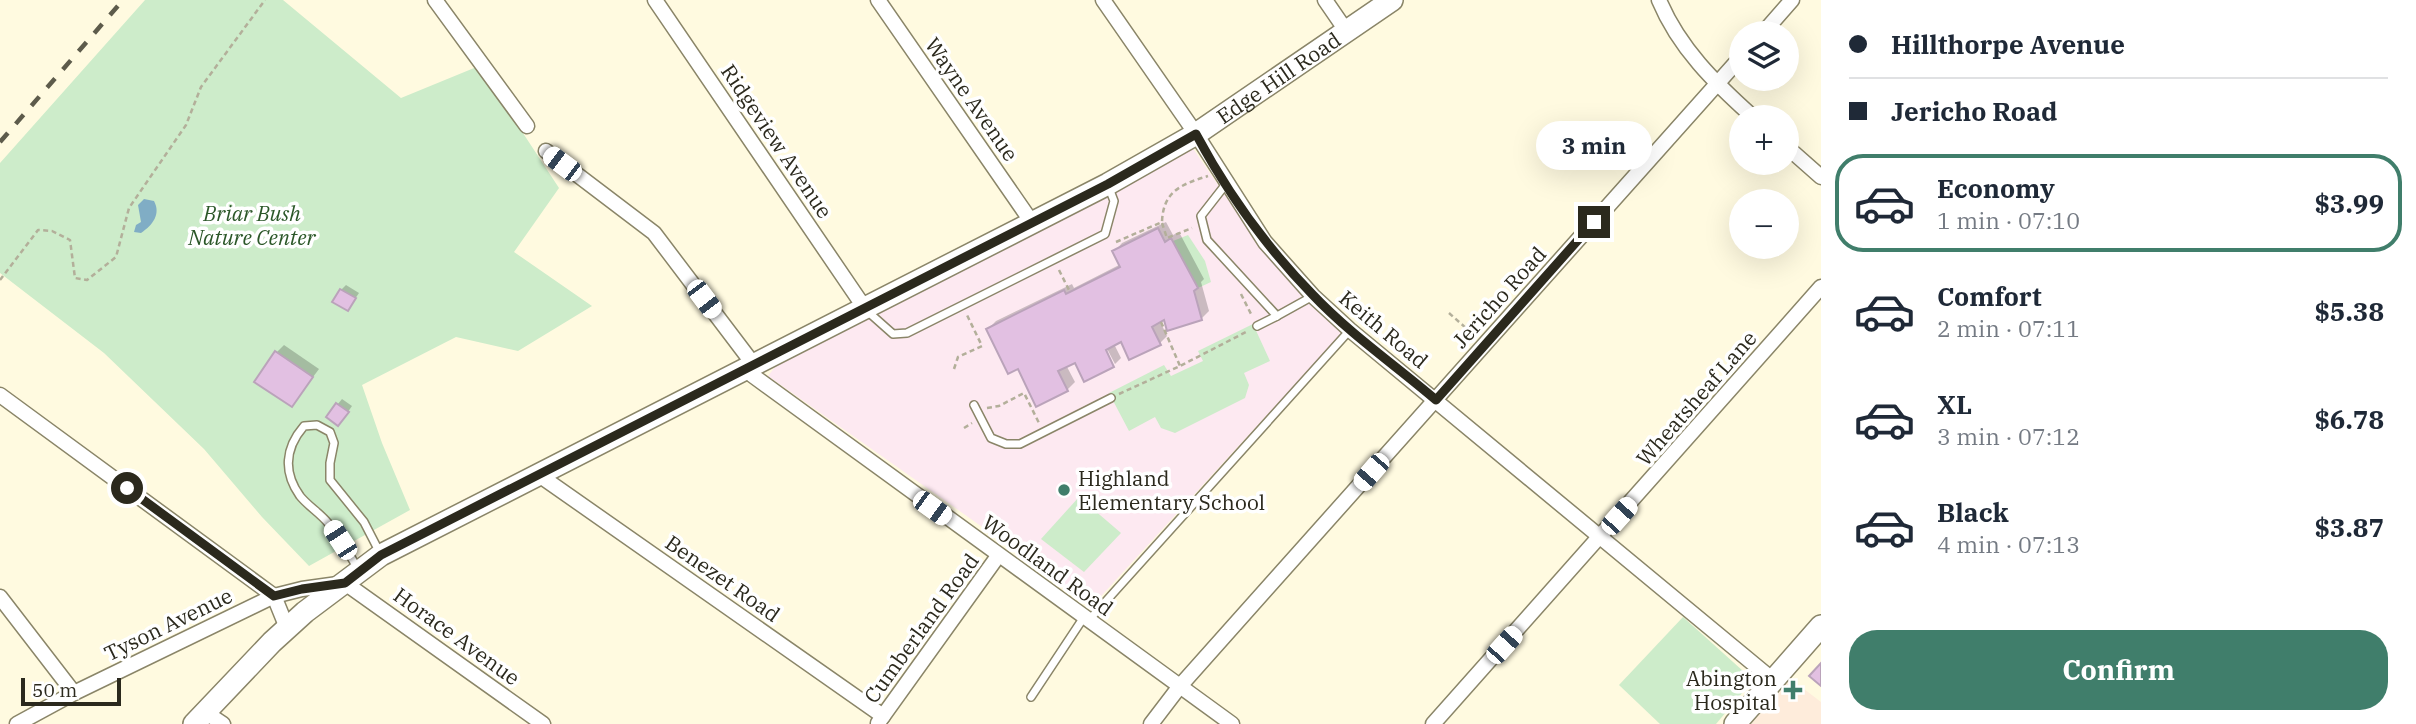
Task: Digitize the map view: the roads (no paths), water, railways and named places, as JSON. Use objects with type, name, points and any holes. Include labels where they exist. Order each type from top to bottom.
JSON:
[{"type":"street","points":[[435,0],[527,126]]},
{"type":"street","name":"Ridgeview Avenue","points":[[655,0],[864,307]]},
{"type":"street","name":"Wayne Avenue","points":[[878,0],[1031,221]]},
{"type":"street","name":"Keith Road","points":[[1102,0],[1196,134],[1265,242],[1313,296],[1350,330],[1773,680]]},
{"type":"street","points":[[1325,0],[1347,32]]},
{"type":"street","name":"Edge Hill Road","points":[[207,720],[288,628],[381,555],[1108,184],[1196,134],[1392,0]]},
{"type":"street","points":[[1659,0],[1679,40],[1717,85],[1740,105]]},
{"type":"street","points":[[1774,21],[1792,0]]},
{"type":"street","name":"Jericho Road","points":[[1151,724],[1180,686],[1729,71]]},
{"type":"street","name":"Woodland Road","points":[[545,151],[654,233],[754,365],[752,375],[1232,724]]},
{"type":"street","points":[[1799,158],[1821,177]]},
{"type":"street","name":"Wheatsheaf Lane","points":[[1433,724],[1821,288]]},
{"type":"street","points":[[0,395],[274,596],[288,628]]},
{"type":"street","name":"Benezet Road","points":[[539,475],[880,720]]},
{"type":"street","name":"Cumberland Road","points":[[880,720],[998,556]]},
{"type":"street","name":"Tyson Avenue","points":[[17,724],[74,693],[274,596],[353,578]]},
{"type":"street","name":"Horace Avenue","points":[[353,578],[543,724]]},
{"type":"street","points":[[0,597],[74,693]]},
{"type":"street","points":[[1735,724],[1821,626]]},
{"type":"lane","points":[[864,307],[893,334],[907,334],[1105,234],[1114,201],[1108,184]]},
{"type":"lane","points":[[1226,184],[1201,216],[1207,240],[1278,316]]},
{"type":"lane","points":[[1257,326],[1313,296]]},
{"type":"lane","points":[[1031,697],[1086,619],[1350,330]]},
{"type":"lane","points":[[974,405],[991,438],[1006,444],[1020,444],[1111,398]]},
{"type":"lane","points":[[353,578],[329,524],[301,497],[289,475],[288,456],[293,438],[304,426],[317,425],[330,432],[334,443],[330,481],[364,522],[381,555]]},
{"type":"water","points":[[144,199],[154,201],[156,215],[145,230],[141,233],[134,232],[136,225],[141,222],[138,205]]},
{"type":"railway","points":[[0,142],[123,0]]},
{"type":"place","name":"Highland Elementary School","points":[[1064,490]]},
{"type":"place","name":"Abington Hospital","points":[[1793,690]]},
{"type":"park label","name":"Briar Bush Nature Center","points":[[252,225]]}]
